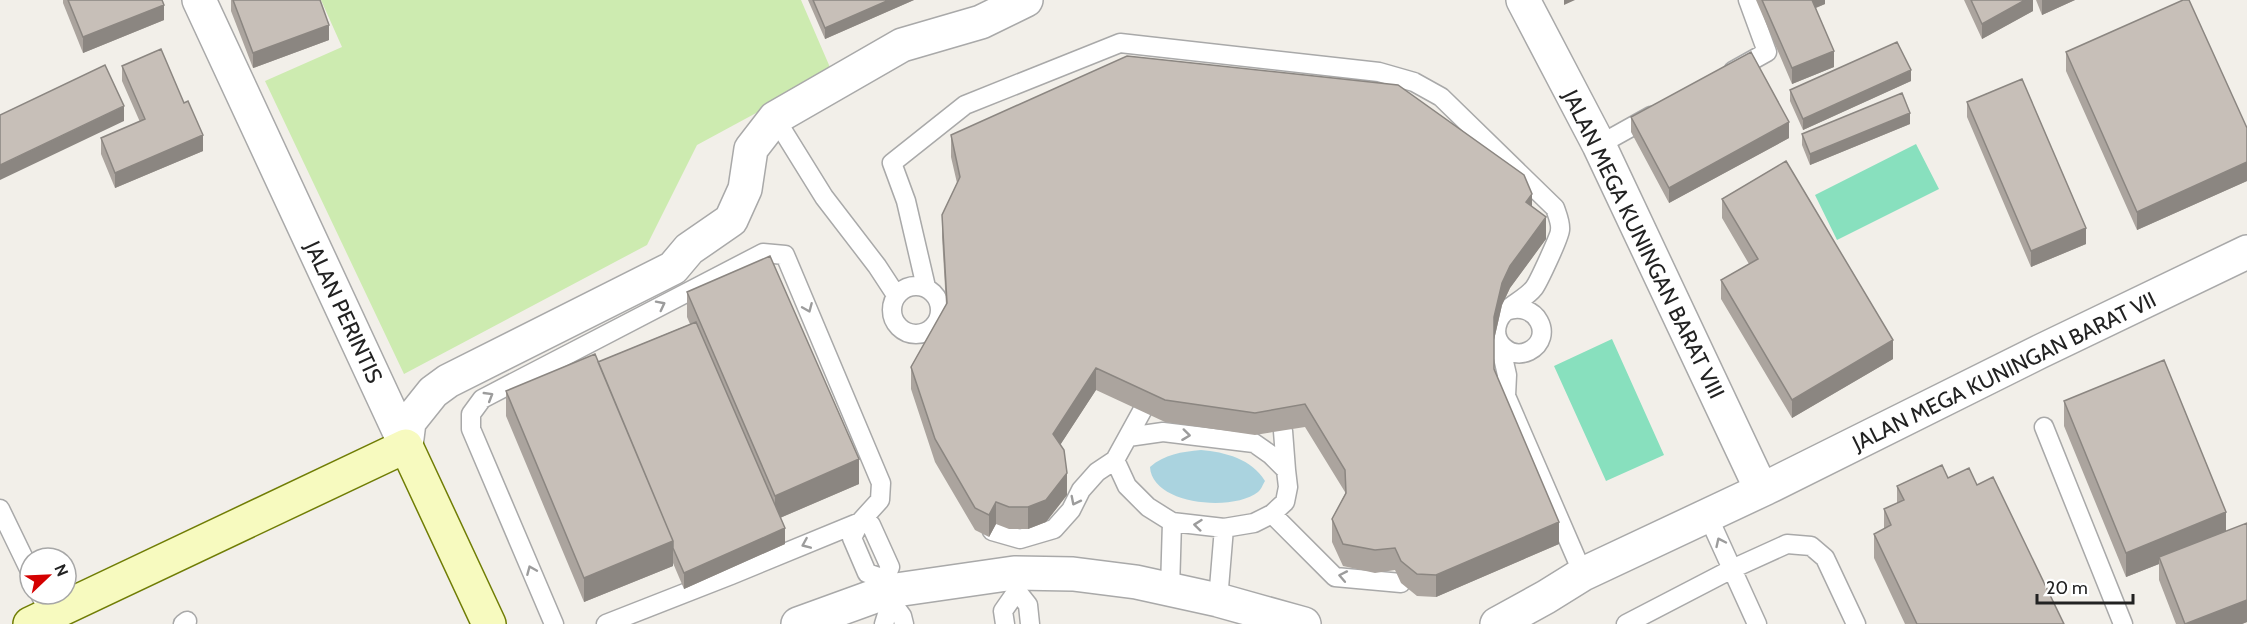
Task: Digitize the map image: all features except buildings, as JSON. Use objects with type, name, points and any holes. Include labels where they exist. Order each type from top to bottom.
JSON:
[{"type":"street","name":"JALAN PERINTIS","points":[[199,0],[489,624]]},
{"type":"street","name":"JALAN MEGA KUNINGAN BARAT VIII","points":[[1523,0],[1599,145],[1761,489]]},
{"type":"street","points":[[40,611],[406,446],[409,422],[433,392],[448,381],[559,341],[673,268],[689,249],[731,220],[745,189],[751,149],[775,118],[902,45],[981,22],[1017,2]]},
{"type":"street","name":"JALAN MEGA KUNINGAN BARAT VII","points":[[1497,624],[1583,573],[1761,489],[2247,252]]},
{"type":"street","points":[[798,624],[889,590],[1016,582],[1072,574],[1170,589],[1304,624]]},
{"type":"lane","points":[[1714,81],[1767,52],[1748,0]]},
{"type":"lane","points":[[919,286],[916,244],[906,201],[892,163],[965,105],[1120,43],[1379,72],[1414,82],[1441,97],[1555,208],[1560,231],[1534,288],[1506,311],[1497,323],[1496,331],[1507,375],[1506,396],[1583,573]]},
{"type":"lane","points":[[1599,145],[1662,110]]},
{"type":"lane","points":[[775,118],[824,197],[877,266],[896,295]]},
{"type":"lane","points":[[555,624],[471,429],[471,414],[482,399],[559,341],[763,253],[785,255],[881,483],[880,500],[860,522],[852,538],[867,573],[889,590],[904,624]]},
{"type":"lane","points":[[896,295],[891,310],[896,325],[910,334],[926,332],[937,322],[940,306],[938,298],[919,286]]},
{"type":"lane","points":[[896,295],[919,286]]},
{"type":"lane","points":[[1507,375],[1533,348],[1541,336],[1542,329],[1535,315],[1534,288]]},
{"type":"lane","points":[[1506,311],[1521,308],[1535,315]]},
{"type":"lane","points":[[1500,344],[1512,352],[1527,352]]},
{"type":"lane","points":[[992,531],[1020,539],[1054,529],[1071,510],[1081,490],[1097,472],[1115,460],[1142,411]]},
{"type":"lane","points":[[2044,427],[2123,624]]},
{"type":"lane","points":[[1115,460],[1127,486],[1148,507],[1172,522],[1224,528],[1254,523],[1272,514],[1285,502],[1288,487],[1282,431]]},
{"type":"lane","points":[[1128,437],[1163,432],[1254,443],[1286,470]]},
{"type":"lane","points":[[1,513],[18,547]]},
{"type":"lane","points":[[1272,514],[1335,577],[1401,583]]},
{"type":"lane","points":[[1707,514],[1757,624]]},
{"type":"lane","points":[[606,624],[860,522]]},
{"type":"lane","points":[[1170,589],[1172,522]]},
{"type":"lane","points":[[1218,600],[1224,528]]},
{"type":"lane","points":[[1626,624],[1732,569],[1787,544],[1811,546],[1825,558],[1856,624]]},
{"type":"lane","points":[[1005,624],[1003,611],[1016,582]]},
{"type":"lane","points":[[1016,582],[1028,605],[1030,624]]},
{"type":"lane","points":[[884,624],[889,590]]},
{"type":"green space","points":[[321,0],[801,0],[832,72],[697,145],[647,245],[404,374],[265,81],[342,47]]},
{"type":"green space","points":[[1916,144],[1939,189],[1837,240],[1815,195]]},
{"type":"green space","points":[[1612,339],[1664,455],[1606,481],[1554,366]]},
{"type":"water","points":[[1201,450],[1228,455],[1253,467],[1265,481],[1260,490],[1246,498],[1213,503],[1178,497],[1164,490],[1154,480],[1150,467],[1161,459],[1174,454]]}]
